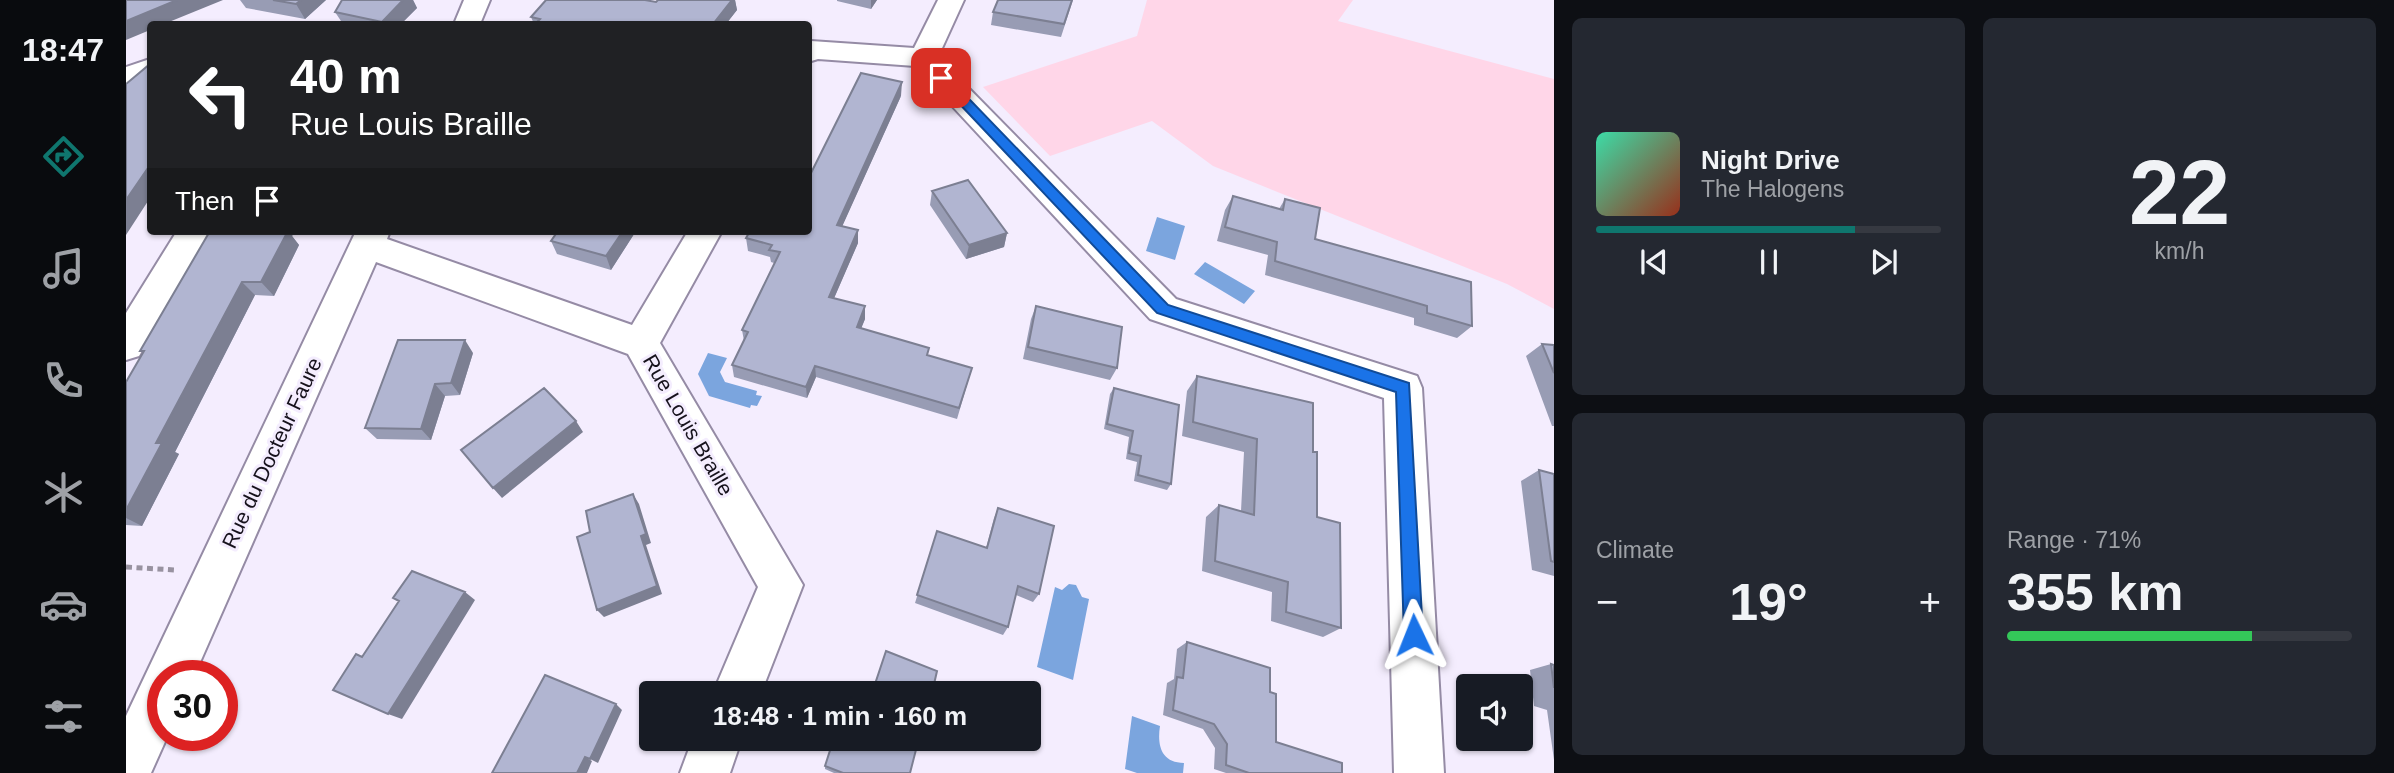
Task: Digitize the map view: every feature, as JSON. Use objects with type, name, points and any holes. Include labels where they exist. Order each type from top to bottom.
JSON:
[{"type":"street","points":[[468,21],[477,0]]},
{"type":"street","points":[[923,58],[951,0]]},
{"type":"street","points":[[812,50],[923,58],[1163,309],[1404,388],[1419,773]]},
{"type":"street","points":[[126,77],[147,69]]},
{"type":"street","points":[[126,344],[193,235]]},
{"type":"street","points":[[640,343],[703,235]]},
{"type":"street","name":"Rue Louis Braille","points":[[370,238],[640,343],[780,585],[742,681]]},
{"type":"street","name":"Rue du Docteur Faure","points":[[177,660],[370,238]]},
{"type":"street","points":[[126,771],[147,726]]},
{"type":"street","points":[[705,773],[714,751]]},
{"type":"shaded area","points":[[1147,0],[1353,0],[1338,21],[1554,79],[1554,309],[1507,284],[1213,166],[1152,121],[1050,156],[983,87],[1137,36]]},
{"type":"water","points":[[1157,217],[1185,226],[1175,260],[1146,251]]},
{"type":"water","points":[[1205,262],[1255,291],[1244,304],[1194,274]]},
{"type":"water","points":[[708,353],[727,358],[720,372],[725,382],[757,391],[756,395],[762,396],[757,406],[751,405],[750,408],[709,396],[698,374]]},
{"type":"water","points":[[1069,584],[1076,585],[1082,597],[1089,599],[1073,680],[1037,667],[1055,587],[1062,590]]},
{"type":"water","points":[[1132,716],[1160,726],[1162,752],[1170,760],[1184,763],[1183,773],[1137,773],[1125,769]]},
{"type":"building","points":[[126,0],[177,0],[126,21]]},
{"type":"building","points":[[273,0],[301,0],[296,4]]},
{"type":"building","points":[[342,0],[403,0],[383,21],[335,12]]},
{"type":"building","points":[[546,0],[732,0],[715,21],[538,21],[540,19],[531,17]]},
{"type":"building","points":[[998,0],[1072,0],[1064,24],[993,12]]},
{"type":"building","points":[[147,66],[147,169],[126,200],[126,84]]},
{"type":"building","points":[[861,73],[902,82],[837,225],[858,230],[829,297],[865,306],[857,327],[929,348],[927,355],[972,368],[959,408],[815,366],[806,387],[732,365],[748,332],[742,330],[780,252],[769,250],[772,245],[746,238],[748,235],[812,235],[812,171]]},
{"type":"building","points":[[968,180],[1007,233],[969,245],[932,191]]},
{"type":"building","points":[[1233,196],[1283,210],[1285,199],[1320,208],[1315,239],[1471,282],[1472,326],[1427,313],[1427,306],[1275,261],[1277,242],[1225,227]]},
{"type":"building","points":[[208,235],[286,235],[261,282],[242,282],[156,443],[162,443],[126,510],[126,382],[144,351],[140,351]]},
{"type":"building","points":[[555,235],[620,235],[606,256],[551,241]]},
{"type":"building","points":[[1036,306],[1122,327],[1117,368],[1028,347]]},
{"type":"building","points":[[398,340],[465,340],[451,383],[435,384],[421,429],[365,428]]},
{"type":"building","points":[[1542,344],[1554,345],[1554,373]]},
{"type":"building","points":[[1197,376],[1313,403],[1313,452],[1317,452],[1317,517],[1340,523],[1341,628],[1286,612],[1288,582],[1215,561],[1219,505],[1254,515],[1257,439],[1193,422]]},
{"type":"building","points":[[544,388],[576,421],[493,488],[461,450]]},
{"type":"building","points":[[1114,388],[1179,405],[1171,484],[1138,475],[1141,456],[1129,453],[1133,431],[1107,424]]},
{"type":"building","points":[[1539,470],[1554,474],[1554,562],[1551,561]]},
{"type":"building","points":[[633,494],[646,534],[641,536],[657,586],[597,610],[577,537],[590,532],[586,511]]},
{"type":"building","points":[[998,508],[1054,526],[1039,594],[1018,586],[1008,627],[917,595],[937,531],[987,548]]},
{"type":"building","points":[[412,571],[465,592],[388,714],[333,690],[356,654],[362,657],[399,601],[393,598]]},
{"type":"building","points":[[1187,642],[1270,668],[1270,692],[1276,694],[1276,742],[1342,763],[1342,773],[1249,773],[1226,765],[1227,744],[1214,724],[1173,710],[1177,677],[1183,678]]},
{"type":"building","points":[[886,651],[937,671],[935,681],[876,681]]},
{"type":"building","points":[[1551,664],[1554,665],[1554,688]]},
{"type":"building","points":[[545,675],[616,704],[590,759],[585,757],[577,773],[492,773]]},
{"type":"building","points":[[830,751],[916,751],[910,773],[843,773],[825,766]]},
{"type":"route","points":[[941,78],[1163,309],[1404,388],[1414,635]]}]
